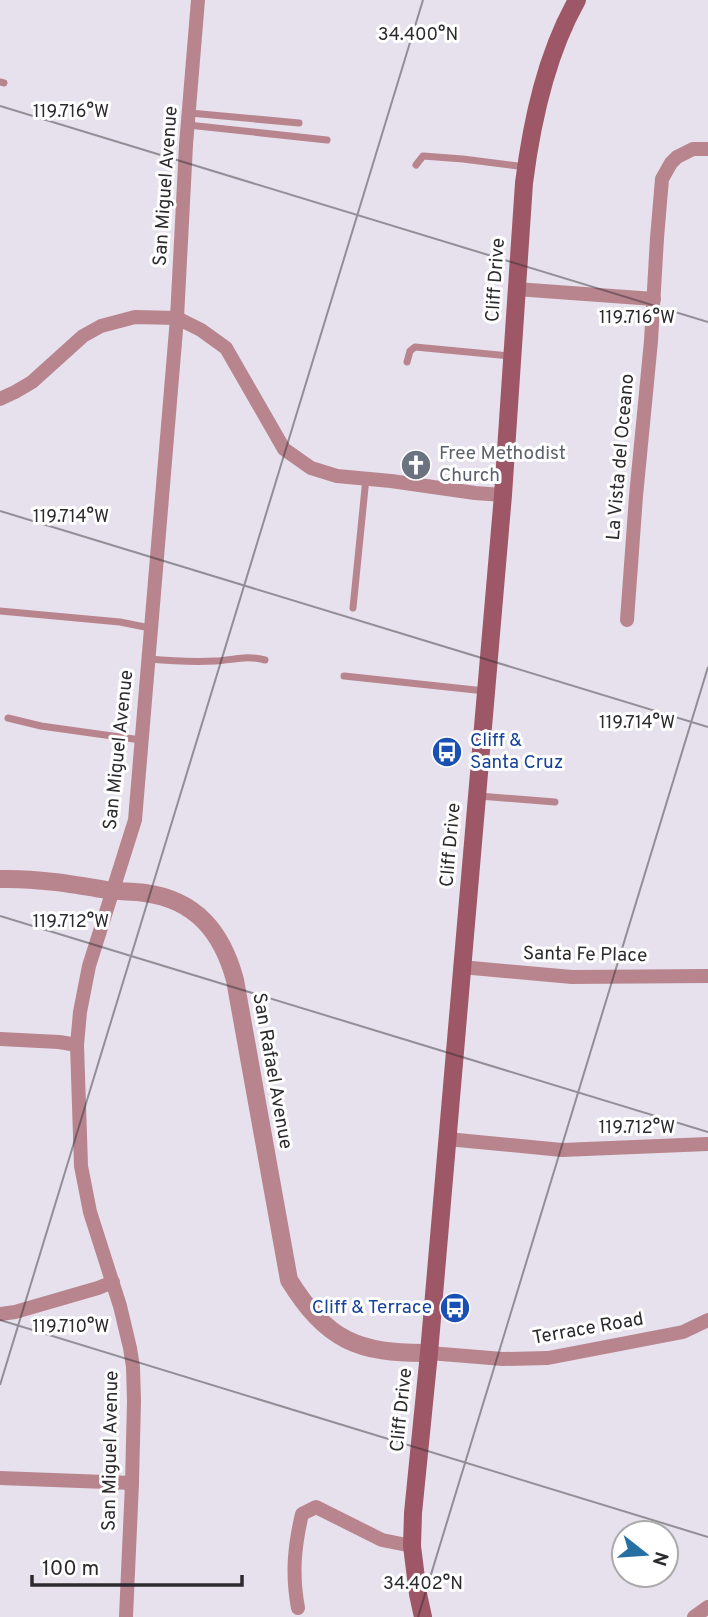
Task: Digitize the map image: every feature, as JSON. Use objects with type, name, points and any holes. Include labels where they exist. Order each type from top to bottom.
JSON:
[{"type":"main road","name":"Cliff Drive","points":[[423,1617],[412,1546],[413,1513],[503,495],[526,167],[538,101],[567,17],[577,0]]},
{"type":"street","name":"San Miguel Avenue","points":[[126,1617],[132,1483],[133,1367],[113,1282],[90,1212],[81,1166],[77,1045],[89,966],[135,820],[177,318],[198,0]]},
{"type":"street","name":"La Vista del Oceano","points":[[627,620],[662,179],[677,157],[693,149],[708,149]]},
{"type":"street","points":[[516,289],[654,299]]},
{"type":"street","points":[[0,399],[32,382],[83,336],[102,326],[135,317],[177,318],[201,330],[226,348],[284,449],[311,468],[337,476],[503,495]]},
{"type":"street","name":"San Rafael Avenue","points":[[0,878],[49,881],[163,896],[182,904],[215,932],[224,947],[235,980],[289,1280],[315,1316],[350,1341],[371,1349],[429,1353]]},
{"type":"street","name":"Santa Fe Place","points":[[461,967],[572,977],[708,976]]},
{"type":"street","points":[[0,1039],[77,1045]]},
{"type":"street","points":[[447,1139],[562,1150],[708,1144]]},
{"type":"street","points":[[0,1314],[15,1312],[113,1282]]},
{"type":"street","name":"Terrace Road","points":[[429,1353],[535,1360],[683,1332],[708,1320]]},
{"type":"street","points":[[0,1478],[132,1483]]},
{"type":"street","points":[[298,1608],[294,1564],[302,1514],[316,1507],[382,1540],[412,1546]]},
{"type":"street","points":[[694,1617],[708,1607]]},
{"type":"lane","points":[[189,119],[299,123]]},
{"type":"lane","points":[[189,119],[327,140]]},
{"type":"lane","points":[[416,165],[423,156],[526,167]]},
{"type":"lane","points":[[407,362],[410,351],[415,347],[512,356]]},
{"type":"lane","points":[[353,608],[366,478]]},
{"type":"lane","points":[[0,611],[120,622],[150,628]]},
{"type":"lane","points":[[148,659],[191,662],[252,657],[265,660]]},
{"type":"lane","points":[[344,676],[486,691]]},
{"type":"lane","points":[[8,718],[41,726],[142,740]]},
{"type":"lane","points":[[476,796],[555,802]]},
{"type":"place","name":"Free Methodist Church","points":[[416,465]]},
{"type":"place","name":"Cliff & Santa Cruz","points":[[447,752]]},
{"type":"place","name":"Cliff & Terrace","points":[[455,1308]]}]
